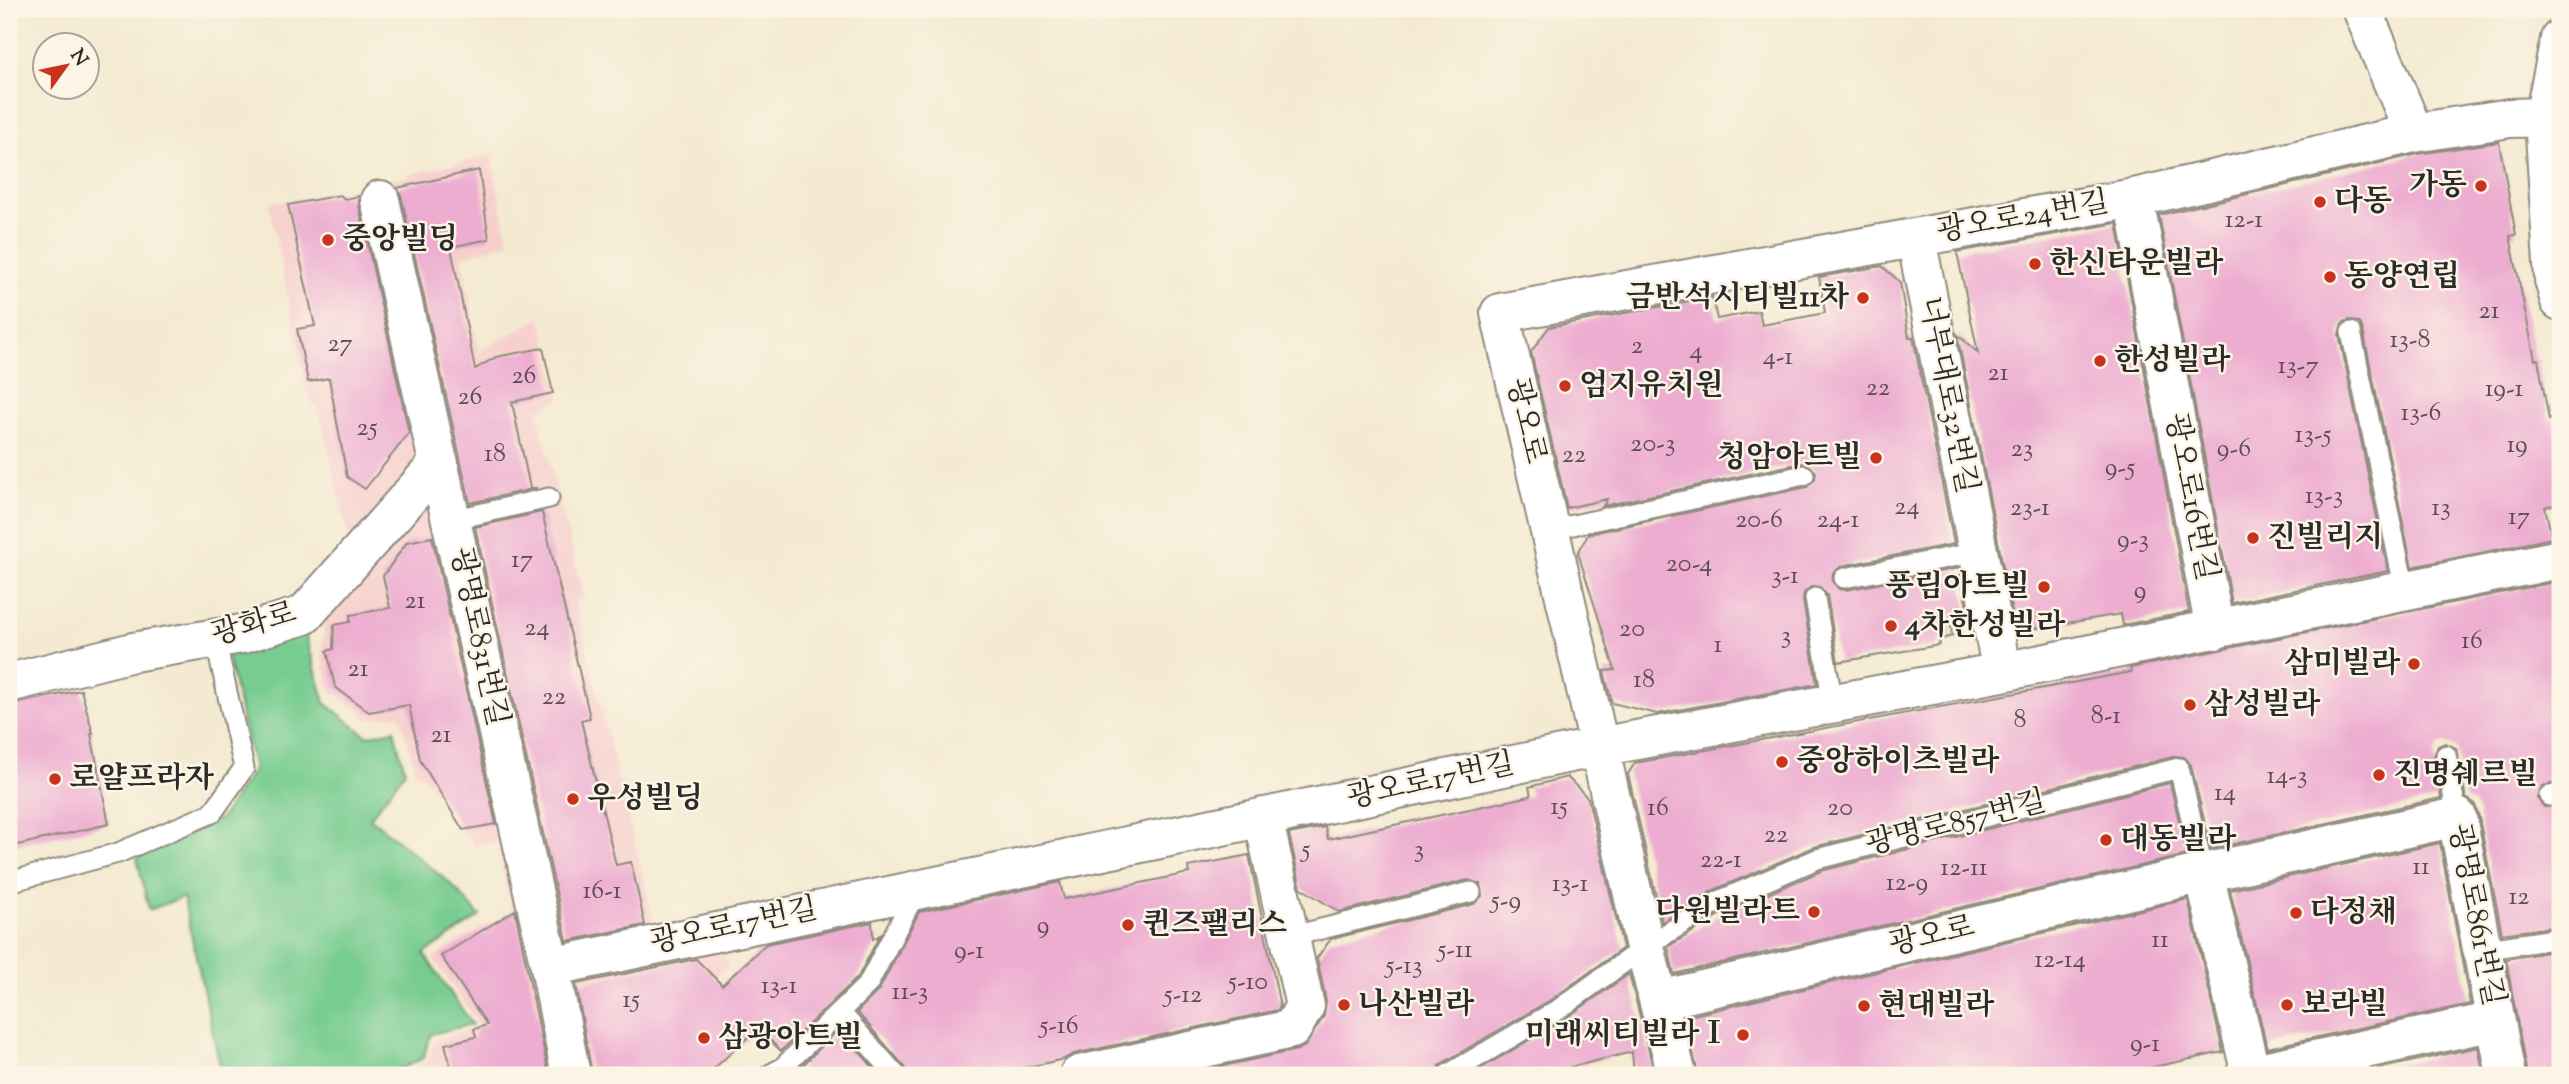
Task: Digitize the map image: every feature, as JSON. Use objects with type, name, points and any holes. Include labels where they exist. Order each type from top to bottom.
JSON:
[{"type":"street","points":[[2362,9],[2414,133]]},
{"type":"street","points":[[2560,39],[2552,116],[2554,280],[2560,301]]},
{"type":"street","name":"광오로24번길","points":[[1500,313],[2134,198],[2414,133],[2510,118],[2552,116]]},
{"type":"street","name":"광오로16번길","points":[[2134,198],[2215,630]]},
{"type":"street","name":"광명로831번길","points":[[380,200],[550,967],[571,1075]]},
{"type":"street","name":"너부대로32번길","points":[[1916,238],[2002,672]]},
{"type":"street","name":"광오로","points":[[1500,313],[1645,947],[1677,1075]]},
{"type":"street","name":"광화로","points":[[9,683],[133,652],[253,631],[304,615],[439,463]]},
{"type":"street","points":[[1599,747],[2002,672],[2560,559]]},
{"type":"street","name":"광오로17번길","points":[[550,967],[1599,747]]},
{"type":"street","points":[[1079,1075],[1292,1029],[1305,1006],[1263,817]]},
{"type":"street","points":[[2204,873],[2457,817]]},
{"type":"street","name":"광명로861번길","points":[[2457,817],[2480,950],[2506,1075]]},
{"type":"street","name":"광오로","points":[[1660,1000],[2204,873]]},
{"type":"street","name":"광명로857번길","points":[[2204,873],[2249,1075],[2495,1021]]},
{"type":"lane","points":[[2351,332],[2405,591]]},
{"type":"lane","points":[[1550,530],[1804,475]]},
{"type":"lane","points":[[452,520],[550,498]]},
{"type":"lane","points":[[1844,578],[1978,552]]},
{"type":"lane","points":[[1815,598],[1833,705]]},
{"type":"lane","points":[[9,882],[118,853],[212,813],[244,768],[215,638]]},
{"type":"lane","name":"광명로861번길","points":[[2446,755],[2457,817]]},
{"type":"lane","name":"광명로857번길","points":[[1645,947],[1719,901],[1817,859],[2179,768],[2204,873]]},
{"type":"lane","points":[[769,1075],[782,1068],[867,984],[917,889]]},
{"type":"lane","points":[[1289,937],[1471,892]]},
{"type":"lane","points":[[2480,950],[2560,937]]},
{"type":"lane","points":[[1447,1075],[1559,1009],[1645,947]]},
{"type":"lane","points":[[840,1012],[895,1075]]},
{"type":"shaded area","points":[[491,155],[509,243],[462,256],[479,352],[541,317],[560,399],[537,411],[584,597],[575,601],[663,958],[724,944],[728,966],[644,1041],[633,1045],[658,1075],[403,1075],[428,1063],[435,1040],[480,1026],[433,958],[486,924],[516,930],[497,841],[474,847],[426,780],[416,772],[400,715],[367,719],[330,689],[322,657],[324,623],[369,568],[347,531],[320,415],[306,391],[269,203],[361,190],[412,174]]},
{"type":"green space","points":[[303,627],[325,703],[367,736],[394,730],[405,771],[370,818],[452,885],[480,916],[424,954],[472,1024],[431,1034],[423,1058],[389,1075],[222,1075],[183,897],[149,910],[137,858],[221,818],[254,769],[226,651]]},
{"type":"building","points":[[2499,142],[2516,235],[2510,236],[2535,360],[2538,359],[2549,420],[2553,419],[2560,458],[2560,503],[2545,507],[2552,538],[2412,567],[2363,330],[2360,323],[2349,320],[2342,323],[2339,334],[2388,571],[2232,603],[2159,215],[2418,154]]},
{"type":"building","points":[[479,170],[489,239],[451,247],[475,369],[496,357],[543,348],[553,393],[512,402],[530,488],[537,488],[470,503],[401,195],[397,188]]},
{"type":"building","points":[[340,195],[345,199],[359,196],[409,433],[365,489],[347,477],[329,378],[308,382],[297,329],[315,326],[288,205]]},
{"type":"building","points":[[2117,223],[2189,612],[2123,625],[2121,614],[2020,631],[2015,627],[1957,334],[1978,353],[1957,252]]},
{"type":"building","points":[[1882,266],[1900,282],[1909,338],[1913,337],[1954,544],[1842,566],[1833,573],[1832,581],[1839,589],[1846,590],[1959,568],[1968,612],[1950,616],[1952,636],[1939,640],[1940,645],[1838,662],[1827,595],[1820,587],[1812,586],[1804,593],[1803,600],[1817,684],[1657,714],[1612,703],[1604,671],[1615,670],[1578,553],[1588,534],[1807,487],[1815,479],[1816,472],[1808,464],[1801,463],[1603,506],[1607,499],[1567,508],[1531,352],[1549,327],[1712,297],[1717,319],[1759,311],[1762,325],[1825,313],[1819,277]]},
{"type":"building","points":[[542,512],[590,718],[581,720],[616,865],[631,862],[645,925],[567,941],[475,527]]},
{"type":"building","points":[[432,537],[496,824],[463,830],[420,760],[409,705],[369,712],[335,687],[327,651],[333,649],[334,625],[350,622],[350,615],[390,608],[383,576],[407,542]]},
{"type":"building","points":[[2560,581],[2560,782],[2542,786],[2537,798],[2544,807],[2560,806],[2560,926],[2502,934],[2478,813],[2474,803],[2466,798],[2456,748],[2445,743],[2438,746],[2434,756],[2441,798],[2211,849],[2191,765],[2183,757],[2176,756],[1814,847],[1714,890],[1662,922],[1628,774],[1635,763],[2131,672],[2130,668]]},
{"type":"building","name":"로얄프라자","points":[[81,690],[93,733],[91,734],[109,824],[9,847],[9,705]]},
{"type":"building","points":[[1567,777],[1588,798],[1623,948],[1552,999],[1441,1064],[1435,1075],[1181,1075],[1305,1046],[1324,1016],[1326,1001],[1317,958],[1331,939],[1474,904],[1482,896],[1480,884],[1468,880],[1339,912],[1301,888],[1289,834],[1325,827],[1328,839],[1531,796],[1529,787]]},
{"type":"building","points":[[2170,783],[2187,855],[1674,974],[1668,947],[1725,912],[1821,871]]},
{"type":"building","points":[[2440,843],[2470,1004],[2267,1048],[2230,890]]},
{"type":"building","points":[[1249,855],[1280,1006],[1278,1010],[1074,1054],[1064,1059],[993,1075],[908,1075],[905,1067],[857,1012],[879,990],[919,912],[1060,882],[1064,899],[1189,873],[1188,867]]},
{"type":"building","points":[[2188,899],[2223,1052],[2117,1075],[1698,1075],[1685,1017]]},
{"type":"building","points":[[515,910],[549,1075],[453,1075],[445,1044],[476,1037],[474,1029],[487,1025],[441,956]]},
{"type":"building","points":[[872,922],[873,939],[880,935],[858,977],[781,1051],[758,1028],[707,1075],[592,1075],[576,984],[696,959],[722,985],[766,944]]},
{"type":"building","points":[[2560,950],[2560,1075],[2527,1075],[2506,959]]},
{"type":"building","points":[[1629,974],[1655,1075],[1634,1075],[1632,1052],[1563,1069],[1564,1075],[1476,1075],[1475,1072],[1565,1019]]},
{"type":"building","points":[[839,1029],[880,1075],[806,1075],[799,1069]]},
{"type":"building","points":[[2478,1047],[2484,1075],[2380,1075],[2378,1069]]},
{"type":"place","name":"가동","points":[[2481,186]]},
{"type":"place","name":"다동","points":[[2320,202]]},
{"type":"place","name":"중앙빌딩","points":[[328,240]]},
{"type":"place","name":"한신타운빌라","points":[[2035,264]]},
{"type":"place","name":"동양연립","points":[[2330,277]]},
{"type":"place","name":"금반석시티빌11차","points":[[1863,298]]},
{"type":"place","name":"한성빌라","points":[[2100,361]]},
{"type":"place","name":"엄지유치원","points":[[1565,386]]},
{"type":"place","name":"청암아트빌","points":[[1876,458]]},
{"type":"place","name":"진빌리지","points":[[2253,538]]},
{"type":"place","name":"풍림아트빌","points":[[2044,587]]},
{"type":"place","name":"4차한성빌라","points":[[1891,626]]},
{"type":"place","name":"삼미빌라","points":[[2414,664]]},
{"type":"place","name":"삼성빌라","points":[[2190,705]]},
{"type":"place","name":"중앙하이츠빌라","points":[[1782,762]]},
{"type":"place","name":"진명쉐르빌","points":[[2379,775]]},
{"type":"place","name":"로얄프라자","points":[[55,779]]},
{"type":"place","name":"우성빌딩","points":[[573,799]]},
{"type":"place","name":"대동빌라","points":[[2106,840]]},
{"type":"place","name":"다원빌라트","points":[[1814,912]]},
{"type":"place","name":"다정채","points":[[2296,913]]},
{"type":"place","name":"퀸즈팰리스","points":[[1128,925]]},
{"type":"place","name":"나산빌라","points":[[1344,1005]]},
{"type":"place","name":"보라빌","points":[[2287,1005]]},
{"type":"place","name":"현대빌라","points":[[1864,1006]]},
{"type":"place","name":"미래씨티빌라Ⅰ","points":[[1743,1035]]},
{"type":"place","name":"삼광아트빌","points":[[704,1038]]}]
